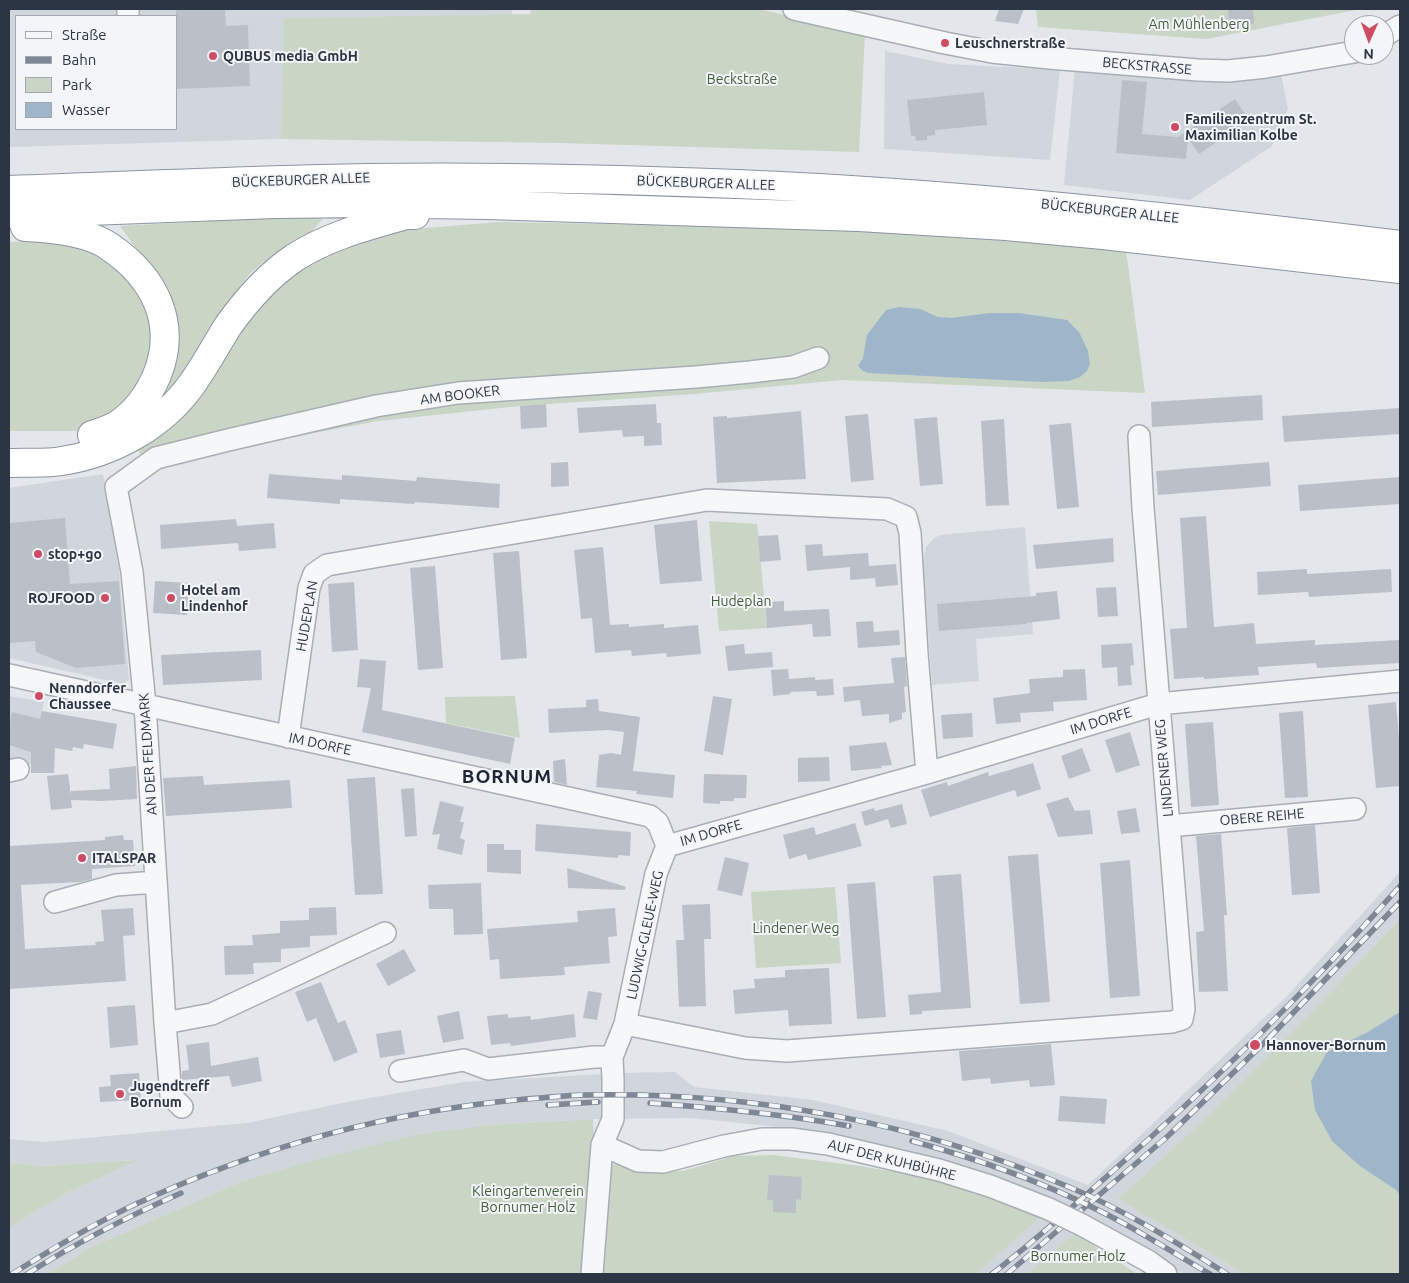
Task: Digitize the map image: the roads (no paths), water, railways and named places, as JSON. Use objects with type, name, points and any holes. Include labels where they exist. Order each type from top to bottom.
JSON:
[{"type":"highway","name":"BÜCKEBURGER ALLEE","points":[[9,190],[367,178],[659,181],[868,204],[1006,226],[1094,234],[1400,270]]},
{"type":"highway","name":"BÜCKEBURGER ALLEE","points":[[9,214],[275,204],[868,204],[1018,202],[1202,221],[1400,245]]},
{"type":"highway","points":[[9,463],[61,461],[97,452],[132,438],[155,422],[175,405],[192,384],[230,325],[248,302],[293,259],[324,242],[355,229],[406,215],[458,214],[487,205]]},
{"type":"highway","points":[[9,226],[43,227],[84,236],[109,246],[132,265],[148,283],[157,299],[164,320],[165,336],[161,362],[154,383],[146,398],[119,424],[82,440],[52,445],[9,444]]},
{"type":"street","name":"BECKSTRASSE","points":[[794,9],[868,17],[945,43],[992,52],[1049,58],[1228,71],[1344,54]]},
{"type":"street","name":"AM BOOKER","points":[[116,487],[156,458],[376,406],[458,393],[758,371],[792,367],[818,358]]},
{"type":"street","name":"LINDENER WEG","points":[[625,1024],[745,1048],[787,1051],[1172,1022],[1182,1018],[1184,1009],[1143,513],[1139,436]]},
{"type":"street","name":"AN DER FELDMARK","points":[[116,487],[132,572],[145,705],[171,1096],[182,1107]]},
{"type":"street","name":"HUDEPLAN","points":[[288,737],[309,588],[314,574],[327,565],[707,500],[887,509],[906,517],[910,533],[917,654],[927,773]]},
{"type":"street","name":"IM DORFE","points":[[9,675],[650,816],[658,823],[667,846],[927,773],[1158,704],[1400,681]]},
{"type":"street","name":"OBERE REIHE","points":[[1169,826],[1355,809]]},
{"type":"street","name":"LUDWIG-GLEUE-WEG","points":[[612,1056],[625,1024],[656,874],[667,846]]},
{"type":"street","points":[[55,902],[116,885],[156,882]]},
{"type":"street","points":[[165,1023],[212,1014],[385,932]]},
{"type":"street","points":[[400,1071],[464,1060],[488,1069],[612,1056],[613,1119],[602,1145],[592,1274]]},
{"type":"street","name":"AUF DER KUHBÜHRE","points":[[602,1145],[638,1161],[662,1162],[724,1146],[762,1139],[791,1139],[828,1144],[939,1170],[990,1186],[1049,1209],[1082,1225],[1148,1261],[1166,1274]]},
{"type":"water","points":[[899,307],[920,309],[938,317],[951,318],[990,313],[1019,313],[1067,320],[1079,332],[1088,351],[1090,364],[1087,371],[1080,377],[1069,381],[1042,382],[869,373],[863,371],[858,366],[863,358],[867,335],[886,310]]},
{"type":"water","points":[[1400,1012],[1400,1195],[1396,1190],[1360,1166],[1332,1141],[1315,1110],[1311,1081],[1327,1052],[1368,1032]]},
{"type":"railway","points":[[992,1274],[1144,1144],[1220,1073],[1330,963],[1400,886]]},
{"type":"railway","points":[[1007,1274],[1168,1136],[1266,1041],[1400,902]]},
{"type":"railway","points":[[12,1274],[88,1228],[136,1204],[230,1165],[278,1149],[376,1122],[425,1112],[570,1095],[646,1095],[770,1105],[892,1128],[1011,1164],[1069,1187],[1150,1227],[1227,1274]]},
{"type":"railway","points":[[548,1105],[598,1102]]},
{"type":"railway","points":[[650,1103],[750,1112],[849,1126]]},
{"type":"railway","points":[[912,1141],[961,1155],[1058,1191],[1117,1220],[1210,1274]]},
{"type":"railway","points":[[27,1274],[102,1231],[181,1193]]},
{"type":"place","name":"Leuschnerstraße","points":[[945,43]]},
{"type":"place","name":"QUBUS media GmbH","points":[[213,56]]},
{"type":"place","name":"Familienzentrum St. Maximilian Kolbe","points":[[1175,127]]},
{"type":"place","name":"stop+go","points":[[38,554]]},
{"type":"place","name":"ROJFOOD","points":[[105,598]]},
{"type":"place","name":"Hotel am Lindenhof","points":[[171,598]]},
{"type":"place","name":"Nenndorfer Chaussee","points":[[39,696]]},
{"type":"place","name":"ITALSPAR","points":[[82,858]]},
{"type":"place","name":"Hannover-Bornum","points":[[1255,1045]]},
{"type":"place","name":"Jugendtreff Bornum","points":[[120,1094]]},
{"type":"district","name":"BORNUM","points":[[507,777]]},
{"type":"park label","name":"Am Mühlenberg","points":[[1199,24]]},
{"type":"park label","name":"Beckstraße","points":[[742,79]]},
{"type":"park label","name":"Hudeplan","points":[[741,601]]},
{"type":"park label","name":"Lindener Weg","points":[[796,928]]},
{"type":"park label","name":"Kleingartenverein Bornumer Holz","points":[[528,1200]]},
{"type":"park label","name":"Bornumer Holz","points":[[1078,1256]]}]
